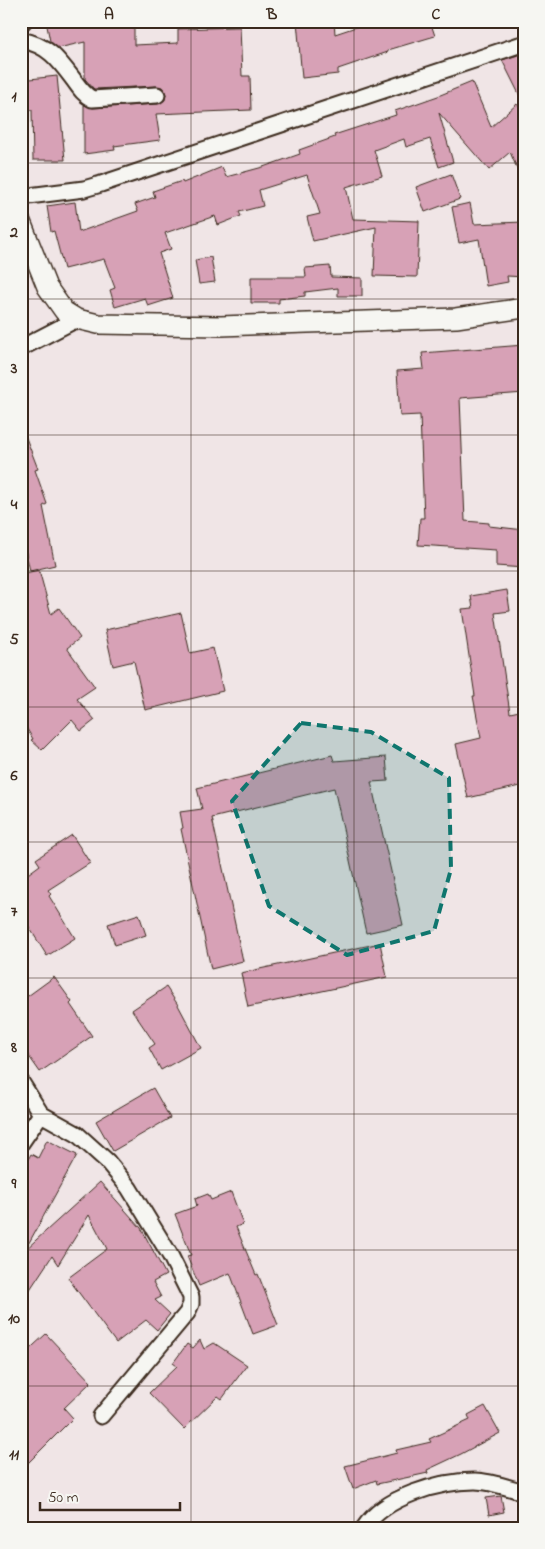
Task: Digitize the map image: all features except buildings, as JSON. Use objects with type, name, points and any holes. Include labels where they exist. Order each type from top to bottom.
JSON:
[{"type":"street","points":[[21,40],[34,42],[56,57],[84,95],[92,99],[158,95]]},
{"type":"street","points":[[21,197],[84,189],[101,184],[510,48],[524,45]]},
{"type":"street","points":[[21,222],[47,287],[64,312],[77,319],[98,324],[221,326],[456,318],[524,308]]},
{"type":"street","points":[[21,348],[77,319]]},
{"type":"street","points":[[21,1082],[41,1114],[77,1134],[107,1160],[129,1188],[170,1255],[191,1297],[191,1304],[187,1313],[101,1416]]},
{"type":"street","points":[[21,1143],[41,1114]]},
{"type":"street","points":[[364,1528],[371,1517],[405,1495],[452,1482],[477,1480],[524,1492]]},
{"type":"highlighted area","points":[[301,723],[371,732],[449,778],[451,869],[434,931],[347,955],[269,906],[232,801]]}]
